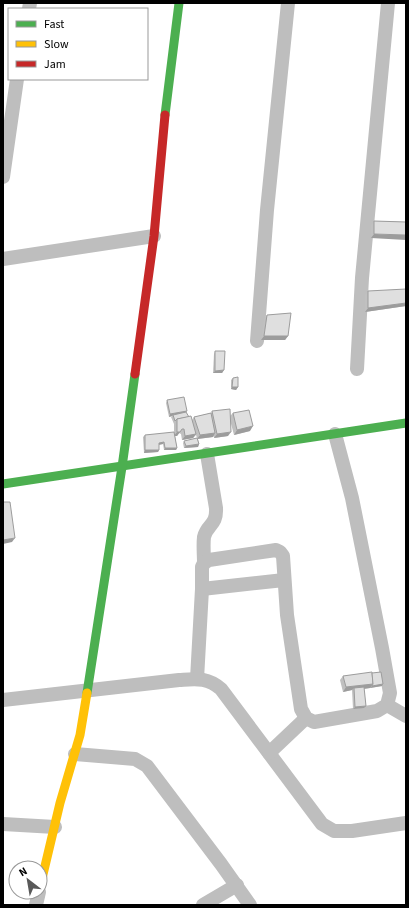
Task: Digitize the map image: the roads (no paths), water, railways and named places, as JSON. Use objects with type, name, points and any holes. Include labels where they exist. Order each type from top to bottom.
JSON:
[{"type":"street","points":[[47,860],[75,754],[87,690],[122,467],[154,236],[165,119],[179,3]]},
{"type":"street","points":[[257,341],[266,210],[288,3]]},
{"type":"street","points":[[357,369],[362,278],[388,3]]},
{"type":"street","points":[[3,177],[4,158],[17,80]]},
{"type":"street","points":[[3,259],[154,236]]},
{"type":"street","points":[[3,484],[406,423]]},
{"type":"street","points":[[204,563],[209,560],[276,550],[283,556],[287,615],[301,710],[306,718],[314,722],[369,713],[377,711],[387,705],[390,693],[382,648],[352,498],[335,434]]},
{"type":"street","points":[[197,679],[202,567],[204,563],[204,538],[207,530],[213,524],[216,517],[216,508],[207,454]]},
{"type":"street","points":[[202,590],[284,580]]},
{"type":"street","points":[[3,700],[179,680],[208,680],[221,689],[322,824],[334,831],[352,831],[406,823]]},
{"type":"street","points":[[387,705],[406,716]]},
{"type":"street","points":[[269,753],[306,718]]},
{"type":"street","points":[[75,754],[135,759],[146,766],[237,885],[250,905]]},
{"type":"street","points":[[3,824],[55,827]]},
{"type":"street","points":[[203,905],[237,885]]}]
